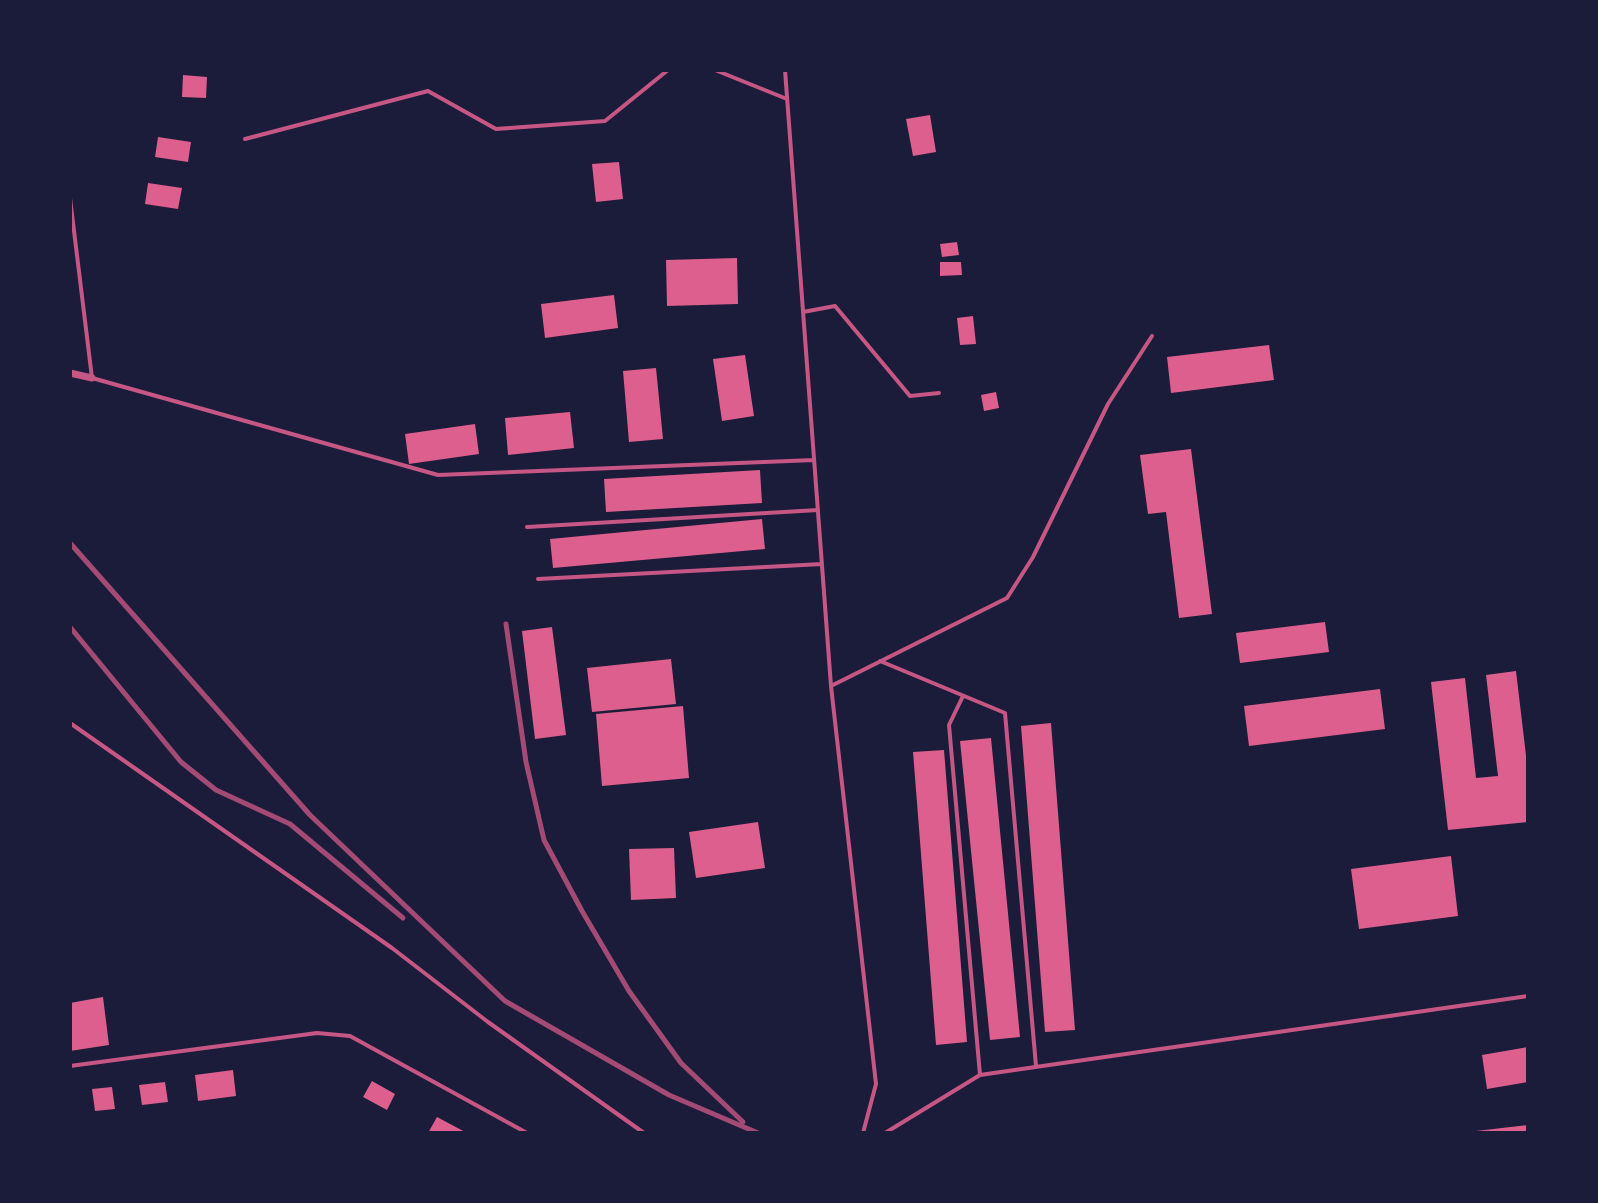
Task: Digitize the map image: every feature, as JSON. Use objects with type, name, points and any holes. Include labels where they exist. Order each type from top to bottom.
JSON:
[{"type":"street","points":[[70,373],[92,378]]},
{"type":"lane","points":[[245,139],[428,91],[496,129],[605,121],[668,70]]},
{"type":"lane","points":[[715,70],[787,99]]},
{"type":"lane","points":[[785,70],[831,686],[876,1084],[863,1133]]},
{"type":"lane","points":[[70,198],[92,378],[438,475],[814,460]]},
{"type":"lane","points":[[803,312],[835,306],[910,396],[939,393]]},
{"type":"lane","points":[[831,686],[1007,598],[1033,557],[1108,404],[1152,336]]},
{"type":"lane","points":[[527,527],[818,510]]},
{"type":"lane","points":[[538,579],[822,564]]},
{"type":"lane","points":[[880,661],[1005,713],[1036,1066]]},
{"type":"lane","points":[[963,696],[949,725],[980,1075]]},
{"type":"lane","points":[[70,723],[392,948],[488,1022],[644,1133]]},
{"type":"lane","points":[[885,1133],[980,1075],[1528,996]]},
{"type":"lane","points":[[70,1066],[317,1033],[350,1036],[527,1133]]},
{"type":"building","points":[[183,75],[207,77],[206,98],[182,97]]},
{"type":"building","points":[[930,115],[936,152],[913,156],[906,119]]},
{"type":"building","points":[[158,137],[191,142],[188,162],[155,157]]},
{"type":"building","points":[[619,162],[623,199],[596,202],[592,164]]},
{"type":"building","points":[[148,183],[182,188],[178,209],[145,204]]},
{"type":"building","points":[[957,242],[959,255],[942,257],[940,244]]},
{"type":"building","points":[[737,258],[738,304],[667,306],[666,260]]},
{"type":"building","points":[[940,262],[961,262],[962,275],[940,276]]},
{"type":"building","points":[[614,295],[618,328],[545,338],[541,304]]},
{"type":"building","points":[[973,316],[976,344],[960,345],[957,318]]},
{"type":"building","points":[[1269,345],[1274,380],[1171,393],[1167,357]]},
{"type":"building","points":[[745,355],[754,416],[722,421],[713,359]]},
{"type":"building","points":[[656,368],[663,439],[629,442],[623,371]]},
{"type":"building","points":[[996,392],[999,408],[984,411],[981,395]]},
{"type":"building","points":[[570,412],[574,448],[508,455],[505,418]]},
{"type":"building","points":[[475,424],[479,454],[409,464],[405,434]]},
{"type":"building","points":[[1191,449],[1212,614],[1179,618],[1166,512],[1148,514],[1140,455]]},
{"type":"building","points":[[760,470],[762,503],[606,512],[604,479]]},
{"type":"building","points":[[762,519],[765,549],[553,568],[550,539]]},
{"type":"building","points":[[1325,622],[1329,652],[1240,663],[1236,633]]},
{"type":"building","points":[[552,627],[566,735],[535,739],[522,631]]},
{"type":"building","points":[[671,659],[676,704],[592,712],[587,668]]},
{"type":"building","points":[[1516,671],[1528,772],[1528,822],[1448,830],[1431,682],[1465,678],[1476,778],[1498,776],[1486,675]]},
{"type":"building","points":[[1380,689],[1385,729],[1249,746],[1244,706]]},
{"type":"building","points":[[683,706],[689,778],[602,786],[596,714]]},
{"type":"building","points":[[1051,723],[1075,1030],[1045,1032],[1021,726]]},
{"type":"building","points":[[991,738],[1020,1037],[990,1040],[960,741]]},
{"type":"building","points":[[944,750],[967,1042],[936,1045],[913,752]]},
{"type":"building","points":[[758,822],[765,868],[696,878],[689,832]]},
{"type":"building","points":[[674,848],[676,898],[631,900],[629,849]]},
{"type":"building","points":[[1451,856],[1458,916],[1359,929],[1351,869]]},
{"type":"building","points":[[103,997],[109,1045],[70,1051],[70,1003]]},
{"type":"building","points":[[1528,1047],[1528,1082],[1487,1089],[1482,1055]]},
{"type":"building","points":[[233,1070],[236,1096],[198,1101],[195,1075]]},
{"type":"building","points":[[372,1081],[395,1094],[387,1110],[363,1097]]},
{"type":"building","points":[[165,1082],[168,1102],[142,1105],[139,1085]]},
{"type":"building","points":[[112,1087],[115,1109],[95,1111],[92,1089]]},
{"type":"building","points":[[437,1117],[467,1133],[428,1133]]},
{"type":"building","points":[[1528,1125],[1528,1133],[1476,1133],[1476,1131]]},
{"type":"railway","points":[[70,543],[310,815],[505,1001],[669,1095],[758,1133]]},
{"type":"railway","points":[[506,624],[526,762],[544,840],[629,991],[681,1063],[743,1122]]},
{"type":"railway","points":[[70,627],[181,762],[216,790],[290,824],[403,918]]}]
